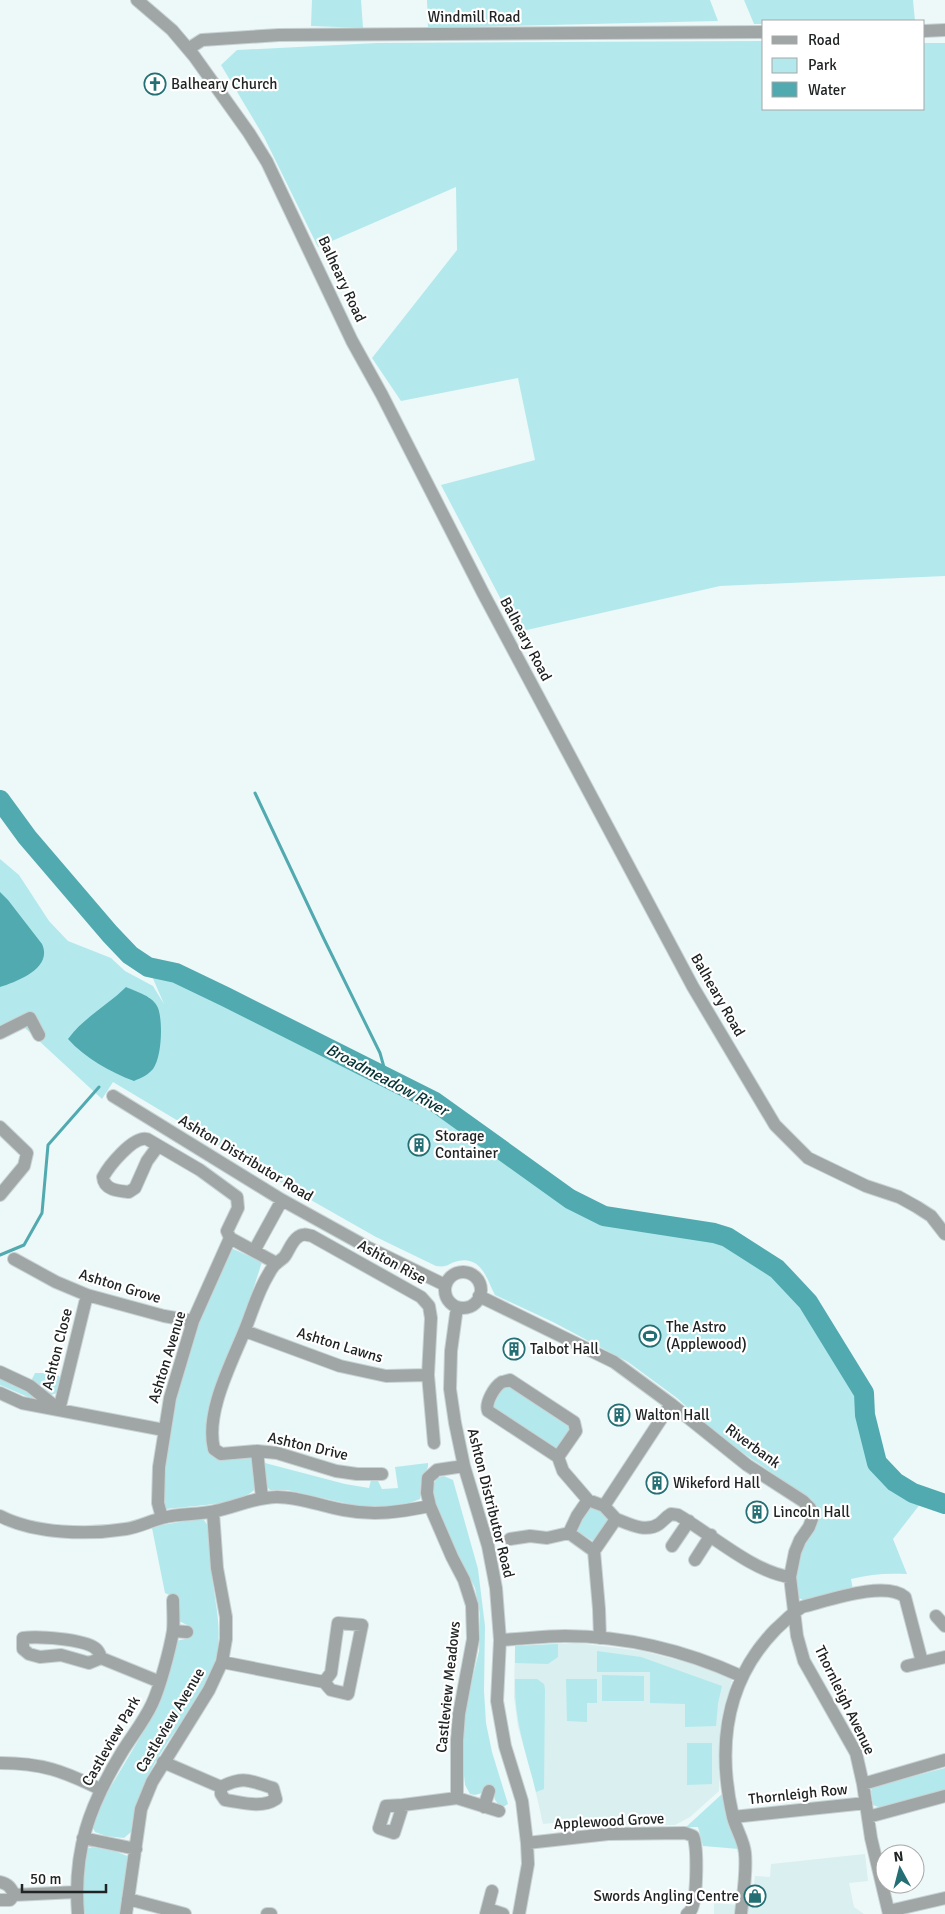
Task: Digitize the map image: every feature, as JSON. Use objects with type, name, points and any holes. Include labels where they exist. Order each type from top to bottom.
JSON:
[{"type":"street","name":"Balheary Road","points":[[137,0],[172,30],[188,49],[249,133],[267,162],[352,341],[382,395],[487,601],[693,987],[775,1125],[808,1158],[866,1186],[899,1197],[931,1216],[945,1234]]},
{"type":"street","points":[[925,31],[945,30]]},
{"type":"street","name":"Windmill Road","points":[[188,49],[202,40],[279,36],[762,32]]},
{"type":"street","points":[[0,1034],[30,1018],[39,1035]]},
{"type":"street","name":"Ashton Distributor Road","points":[[113,1096],[282,1200],[367,1247],[445,1285]]},
{"type":"street","points":[[0,1127],[27,1153],[27,1160],[24,1166],[0,1195]]},
{"type":"street","points":[[142,1138],[147,1139],[158,1146],[147,1161],[135,1188],[129,1192],[108,1187],[105,1184],[103,1177],[106,1171],[136,1141],[142,1138]]},
{"type":"street","name":"Ashton Avenue","points":[[158,1146],[200,1170],[237,1197],[238,1208],[227,1231],[230,1238],[193,1321],[174,1383],[164,1430],[159,1468],[158,1503],[162,1518]]},
{"type":"street","points":[[254,1252],[282,1200]]},
{"type":"street","name":"Ashton Rise","points":[[276,1263],[284,1258],[295,1240],[300,1235],[305,1234],[312,1236],[422,1297],[429,1306],[431,1318],[428,1375],[434,1443]]},
{"type":"street","points":[[230,1238],[276,1263],[258,1293],[245,1331],[223,1382],[213,1424],[212,1444],[214,1449],[221,1454],[257,1451],[262,1498]]},
{"type":"street","name":"Ashton Grove","points":[[14,1259],[56,1282],[87,1295],[164,1316],[193,1321]]},
{"type":"street","points":[[457,1272],[468,1272],[480,1284],[480,1296],[468,1307],[457,1307],[448,1300],[445,1285],[452,1275],[457,1272]]},
{"type":"street","name":"Ashton Close","points":[[59,1410],[87,1295]]},
{"type":"street","name":"Riverbank","points":[[480,1296],[614,1362],[671,1404],[747,1465],[803,1501],[810,1508],[812,1519],[795,1552],[790,1577],[793,1612]]},
{"type":"street","name":"Ashton Distributor Road","points":[[457,1307],[451,1351],[450,1389],[454,1423],[464,1466],[488,1546],[496,1588],[500,1640],[497,1701],[505,1746],[522,1801],[527,1842],[528,1864],[519,1914]]},
{"type":"street","name":"Ashton Lawns","points":[[245,1331],[340,1366],[386,1376],[428,1375]]},
{"type":"street","points":[[0,1372],[30,1386],[59,1410]]},
{"type":"street","points":[[558,1457],[576,1431],[574,1422],[510,1380],[502,1382],[494,1390],[487,1403],[488,1411],[558,1457],[563,1471],[588,1500],[604,1506],[616,1519],[634,1526],[647,1528],[660,1523],[671,1514],[678,1515],[762,1568],[779,1576],[790,1577]]},
{"type":"street","points":[[0,1393],[22,1403],[164,1430]]},
{"type":"street","points":[[604,1506],[671,1404]]},
{"type":"street","name":"Ashton Drive","points":[[257,1451],[291,1456],[336,1471],[357,1474],[382,1474]]},
{"type":"street","name":"Castleview Meadows","points":[[457,1798],[459,1714],[473,1639],[472,1605],[464,1580],[448,1549],[427,1494],[428,1478],[437,1470],[464,1466]]},
{"type":"street","points":[[0,1516],[20,1524],[47,1529],[98,1532],[128,1528],[162,1518],[213,1512],[262,1498],[278,1497],[307,1500],[342,1510],[372,1514],[430,1506]]},
{"type":"street","points":[[569,1534],[577,1516],[588,1500]]},
{"type":"street","name":"Castleview Avenue","points":[[126,1914],[140,1809],[163,1762],[209,1690],[222,1662],[226,1639],[226,1617],[218,1568],[213,1512]]},
{"type":"street","points":[[600,1638],[600,1609],[594,1551],[616,1519]]},
{"type":"street","points":[[672,1546],[688,1521]]},
{"type":"street","points":[[510,1539],[530,1536],[547,1538],[569,1534],[594,1551]]},
{"type":"street","points":[[695,1560],[711,1535]]},
{"type":"street","points":[[741,1914],[745,1852],[733,1817],[727,1779],[727,1734],[731,1706],[741,1676],[757,1650],[793,1612],[802,1607],[868,1591],[890,1590],[900,1592],[905,1597],[922,1662]]},
{"type":"street","name":"Castleview Park","points":[[78,1914],[76,1892],[78,1864],[90,1813],[100,1789],[144,1720],[153,1702],[173,1631],[173,1600]]},
{"type":"street","name":"Thornleigh Avenue","points":[[793,1612],[804,1661],[849,1737],[856,1753],[864,1784],[868,1817],[889,1912]]},
{"type":"street","points":[[936,1616],[945,1626]]},
{"type":"street","points":[[222,1662],[324,1682],[330,1690],[348,1694],[362,1625],[338,1623],[331,1674],[324,1682]]},
{"type":"street","points":[[173,1631],[187,1632]]},
{"type":"street","points":[[102,1658],[89,1663],[61,1655],[40,1656],[29,1654],[23,1649],[23,1638],[35,1636],[86,1643],[97,1649],[102,1658],[160,1682]]},
{"type":"street","points":[[500,1640],[566,1636],[634,1642],[666,1649],[717,1665],[741,1676]]},
{"type":"street","points":[[907,1666],[945,1657]]},
{"type":"street","points":[[864,1784],[945,1760]]},
{"type":"street","points":[[163,1762],[221,1787]]},
{"type":"street","points":[[0,1763],[50,1767],[100,1789]]},
{"type":"street","points":[[484,1807],[490,1791]]},
{"type":"street","points":[[868,1817],[945,1797]]},
{"type":"street","points":[[403,1806],[457,1798],[500,1811]]},
{"type":"street","name":"Thornleigh Row","points":[[733,1817],[866,1803]]},
{"type":"street","name":"Applewood Grove","points":[[527,1842],[608,1834],[685,1833],[693,1836],[697,1850],[694,1897],[693,1908],[687,1914]]},
{"type":"street","points":[[83,1838],[136,1849]]},
{"type":"street","points":[[0,1882],[6,1883],[12,1888],[14,1895]]},
{"type":"street","points":[[492,1891],[487,1912],[503,1914]]},
{"type":"street","points":[[0,1900],[10,1900],[14,1895],[76,1892]]},
{"type":"street","points":[[889,1912],[945,1898]]},
{"type":"street","points":[[128,1899],[184,1914]]},
{"type":"shaded area","points":[[576,1643],[642,1651],[689,1663],[732,1679],[720,1749],[719,1791],[690,1817],[675,1825],[598,1825],[583,1820],[543,1824],[532,1775],[518,1727],[514,1697],[515,1646]]},
{"type":"shaded area","points":[[865,1854],[868,1881],[849,1883],[854,1907],[864,1914],[714,1914],[714,1903],[752,1906],[755,1876],[770,1877],[771,1864]]},
{"type":"green space","points":[[312,0],[361,0],[363,28],[311,26]]},
{"type":"green space","points":[[427,0],[710,0],[718,21],[428,28]]},
{"type":"green space","points":[[744,0],[913,0],[915,20],[762,20],[762,24],[754,24]]},
{"type":"green space","points":[[762,41],[762,110],[925,110],[925,43],[945,43],[945,576],[720,586],[518,632],[441,485],[535,460],[518,378],[401,401],[372,358],[457,250],[456,187],[318,247],[264,137],[221,65],[237,50],[377,43]]},
{"type":"green space","points":[[0,859],[19,875],[49,921],[68,941],[111,958],[125,971],[153,986],[164,1004],[148,967],[176,973],[230,996],[435,1102],[570,1199],[604,1216],[714,1233],[727,1237],[777,1269],[808,1302],[864,1393],[865,1415],[877,1463],[913,1498],[921,1503],[893,1539],[907,1574],[879,1574],[858,1577],[851,1579],[853,1590],[805,1601],[797,1597],[796,1567],[817,1513],[812,1500],[721,1438],[677,1398],[628,1362],[553,1322],[495,1295],[483,1270],[473,1262],[466,1260],[446,1266],[436,1266],[376,1237],[113,1082],[102,1099],[25,1028],[0,1040]]},
{"type":"green space","points":[[231,1248],[262,1262],[240,1330],[209,1447],[252,1456],[256,1488],[249,1494],[228,1501],[201,1506],[166,1509],[162,1504],[168,1433],[188,1349]]},
{"type":"green space","points":[[51,1369],[60,1377],[57,1393],[48,1396],[31,1381],[35,1373],[43,1373]]},
{"type":"green space","points":[[0,1376],[36,1396],[35,1400],[0,1385]]},
{"type":"green space","points":[[506,1384],[569,1423],[571,1428],[559,1448],[555,1449],[495,1410],[493,1401]]},
{"type":"green space","points":[[265,1463],[345,1484],[369,1488],[371,1480],[378,1481],[382,1489],[398,1488],[395,1467],[428,1463],[428,1466],[421,1482],[420,1499],[395,1506],[367,1508],[287,1490],[270,1490],[266,1486]]},
{"type":"green space","points":[[444,1476],[453,1480],[478,1569],[485,1626],[484,1691],[486,1723],[492,1752],[508,1804],[503,1807],[495,1800],[495,1791],[484,1787],[482,1793],[470,1794],[465,1785],[462,1733],[467,1701],[479,1651],[480,1614],[475,1588],[450,1538],[435,1501],[433,1485],[437,1478]]},
{"type":"green space","points":[[590,1506],[597,1507],[609,1519],[593,1541],[577,1531],[576,1527]]},
{"type":"green space","points":[[198,1519],[204,1520],[208,1526],[210,1563],[219,1638],[215,1662],[200,1696],[164,1748],[147,1778],[135,1810],[131,1832],[124,1838],[106,1836],[95,1832],[92,1826],[101,1803],[157,1709],[168,1678],[176,1641],[189,1638],[191,1627],[179,1621],[178,1599],[165,1593],[152,1528]]},
{"type":"green space","points":[[558,1644],[558,1657],[548,1664],[515,1663],[515,1646]]},
{"type":"green space","points":[[597,1651],[641,1657],[722,1686],[716,1726],[685,1727],[685,1704],[650,1703],[650,1672],[597,1672]]},
{"type":"green space","points":[[602,1675],[644,1676],[644,1701],[602,1701]]},
{"type":"green space","points":[[515,1679],[537,1679],[544,1684],[545,1689],[544,1789],[536,1792],[516,1709]]},
{"type":"green space","points":[[566,1679],[597,1679],[597,1703],[587,1703],[587,1722],[567,1721]]},
{"type":"green space","points":[[687,1743],[712,1743],[712,1784],[687,1785]]},
{"type":"green space","points":[[945,1768],[945,1790],[881,1808],[873,1805],[872,1787]]},
{"type":"green space","points":[[722,1794],[729,1827],[739,1849],[703,1846],[698,1827],[686,1827]]},
{"type":"green space","points":[[92,1847],[115,1851],[130,1857],[120,1914],[83,1914],[83,1872],[87,1849]]},
{"type":"water","points":[[0,892],[42,944],[44,952],[43,960],[32,972],[0,987]]},
{"type":"water","points":[[126,987],[152,1000],[158,1008],[161,1021],[160,1048],[156,1063],[149,1073],[134,1081],[98,1064],[68,1039],[81,1024]]},
{"type":"waterway","points":[[255,793],[380,1053],[387,1078]]},
{"type":"waterway","name":"Broadmeadow River","points":[[0,800],[27,837],[110,934],[130,955],[148,967],[176,973],[435,1102],[570,1199],[604,1216],[714,1233],[727,1237],[777,1269],[808,1302],[864,1393],[865,1415],[877,1463],[895,1482],[913,1493],[945,1504]]},
{"type":"waterway","points":[[0,1255],[24,1245],[42,1213],[48,1145],[99,1087]]},
{"type":"place","name":"Balheary Church","points":[[155,84]]},
{"type":"place","name":"Storage Container","points":[[419,1145]]},
{"type":"place","name":"The Astro (Applewood)","points":[[650,1336]]},
{"type":"place","name":"Talbot Hall","points":[[514,1349]]},
{"type":"place","name":"Walton Hall","points":[[619,1415]]},
{"type":"place","name":"Wikeford Hall","points":[[657,1483]]},
{"type":"place","name":"Lincoln Hall","points":[[757,1512]]},
{"type":"place","name":"Swords Angling Centre","points":[[755,1896]]}]
